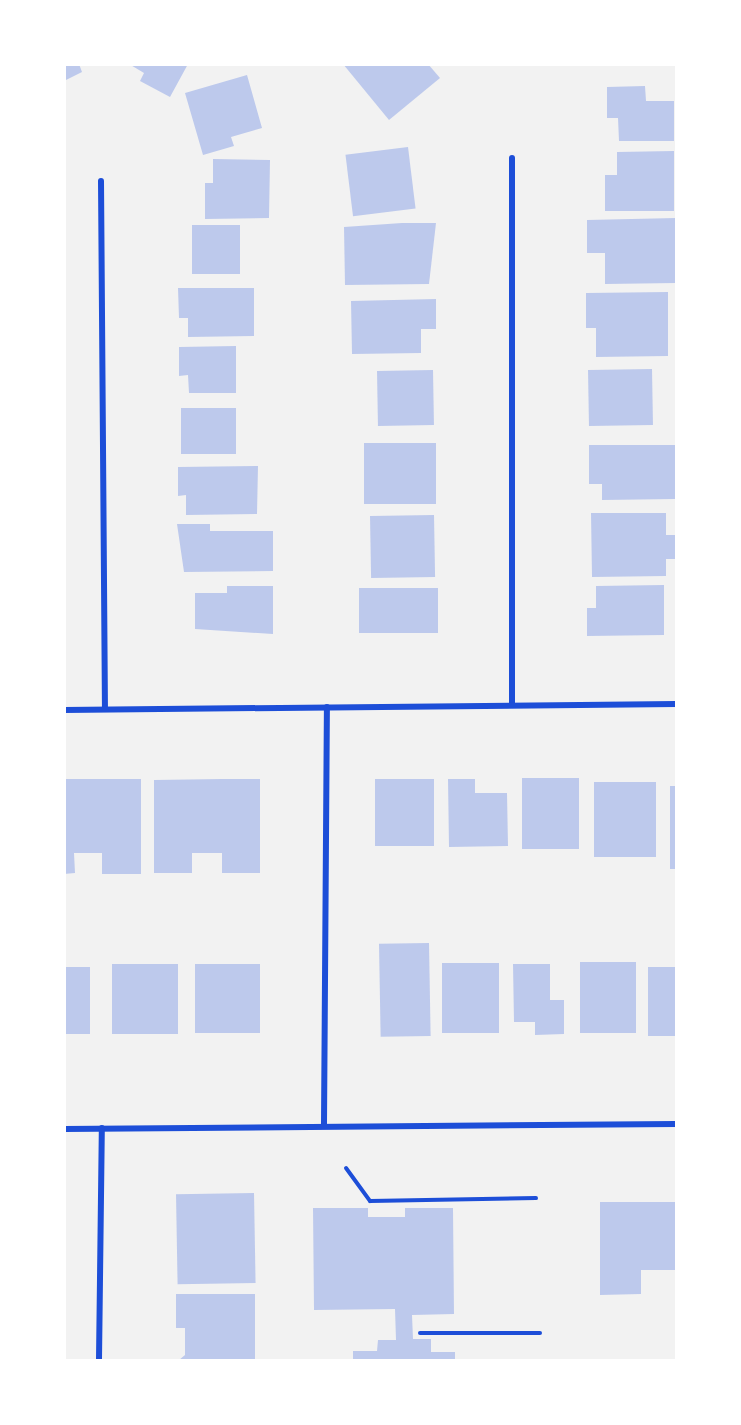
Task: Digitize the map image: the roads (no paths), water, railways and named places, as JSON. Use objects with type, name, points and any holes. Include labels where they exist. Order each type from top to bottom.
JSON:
[{"type":"street","points":[[512,158],[512,704]]},
{"type":"street","points":[[101,181],[105,710]]},
{"type":"street","points":[[64,710],[676,704]]},
{"type":"street","points":[[324,1124],[327,707]]},
{"type":"street","points":[[64,1129],[324,1124],[676,1124]]},
{"type":"street","points":[[99,1360],[102,1128]]}]
